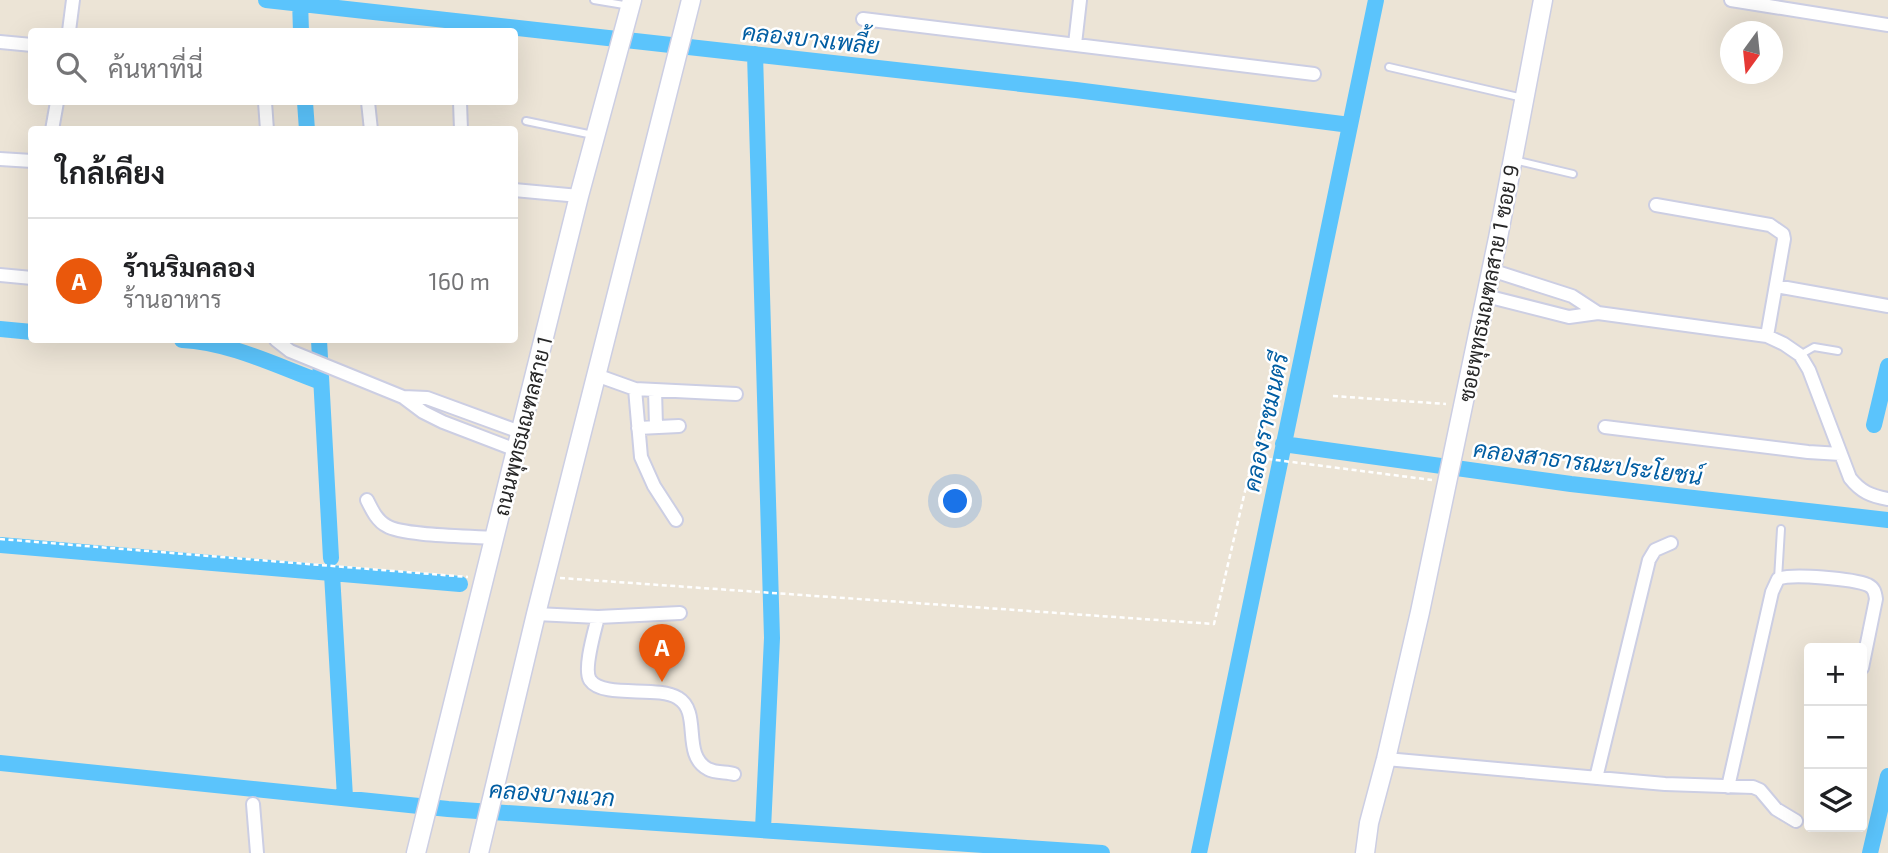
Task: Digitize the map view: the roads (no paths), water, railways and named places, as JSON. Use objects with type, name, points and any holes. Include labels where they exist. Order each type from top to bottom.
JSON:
[{"type":"main road","name":"ซอยพุทธมณฑลสาย 1 ซอย 9","points":[[1365,853],[1369,823],[1387,759],[1420,612],[1486,296],[1543,0]]},
{"type":"main road","name":"ถนนพุทธมณฑลสาย 1","points":[[417,850],[579,196],[631,3]]},
{"type":"main road","points":[[479,853],[536,614],[689,8]]},
{"type":"street","points":[[68,28],[73,0]]},
{"type":"street","points":[[1075,44],[1080,0]]},
{"type":"street","points":[[1731,0],[1888,25]]},
{"type":"street","points":[[863,19],[1314,74]]},
{"type":"street","points":[[0,42],[28,45]]},
{"type":"street","points":[[53,126],[56,105]]},
{"type":"street","points":[[265,105],[267,126]]},
{"type":"street","points":[[369,105],[371,126]]},
{"type":"street","points":[[460,105],[461,126]]},
{"type":"street","points":[[0,159],[28,162]]},
{"type":"street","points":[[518,190],[579,196]]},
{"type":"street","points":[[1656,205],[1770,225],[1783,234],[1768,336]]},
{"type":"street","points":[[1491,270],[1572,296],[1598,313]]},
{"type":"street","points":[[0,275],[28,278]]},
{"type":"street","points":[[1776,286],[1888,306]]},
{"type":"street","points":[[1486,296],[1569,317],[1598,313],[1768,336],[1784,344],[1800,355],[1809,370],[1850,478],[1858,489],[1870,496],[1888,499]]},
{"type":"street","points":[[280,343],[308,359],[403,397],[423,412],[443,422],[516,450]]},
{"type":"street","points":[[597,375],[635,389],[736,394]]},
{"type":"street","points":[[635,389],[641,457],[676,520]]},
{"type":"street","points":[[655,390],[656,426]]},
{"type":"street","points":[[403,397],[427,398],[520,432]]},
{"type":"street","points":[[638,428],[679,426]]},
{"type":"street","points":[[1605,427],[1841,454]]},
{"type":"street","points":[[367,500],[377,518],[388,527],[403,531],[494,538]]},
{"type":"street","points":[[1596,778],[1649,560],[1655,550],[1671,543]]},
{"type":"street","points":[[1728,787],[1772,592],[1778,579],[1793,576],[1848,581],[1867,584],[1873,588],[1876,599],[1867,643]]},
{"type":"street","points":[[536,614],[598,617],[680,613]]},
{"type":"street","points":[[598,617],[587,673],[591,682],[602,688],[666,694],[679,698],[688,709],[698,762],[710,770],[734,774]]},
{"type":"street","points":[[1387,759],[1596,778],[1728,787],[1754,786],[1776,809],[1796,821]]},
{"type":"street","points":[[253,804],[257,853]]},
{"type":"lane","points":[[594,0],[631,3]]},
{"type":"lane","points":[[1389,67],[1525,98]]},
{"type":"lane","points":[[526,121],[595,135]]},
{"type":"lane","points":[[1513,160],[1573,174]]},
{"type":"lane","points":[[1800,355],[1814,347],[1838,351]]},
{"type":"lane","points":[[1778,579],[1781,529]]},
{"type":"waterway","name":"คลองบางเพลี้ย","points":[[266,0],[1076,90],[1350,125]]},
{"type":"waterway","points":[[300,0],[301,28]]},
{"type":"waterway","name":"คลองราชมนตรี","points":[[1199,853],[1376,0]]},
{"type":"waterway","points":[[755,54],[772,638],[763,829]]},
{"type":"waterway","points":[[305,105],[307,126]]},
{"type":"waterway","points":[[0,329],[28,332]]},
{"type":"waterway","points":[[206,343],[235,350],[321,382]]},
{"type":"waterway","points":[[319,343],[331,558]]},
{"type":"waterway","points":[[1874,425],[1888,366]]},
{"type":"waterway","name":"คลองสาธารณะประโยชน์","points":[[1283,444],[1571,484],[1888,520]]},
{"type":"waterway","points":[[0,545],[460,584]]},
{"type":"waterway","points":[[332,574],[345,797]]},
{"type":"waterway","name":"คลองบางแวก","points":[[0,763],[448,809],[1102,853]]},
{"type":"waterway","points":[[1870,853],[1888,776]]},
{"type":"place","name":"ร้านริมคลอง","points":[[662,682]]}]
